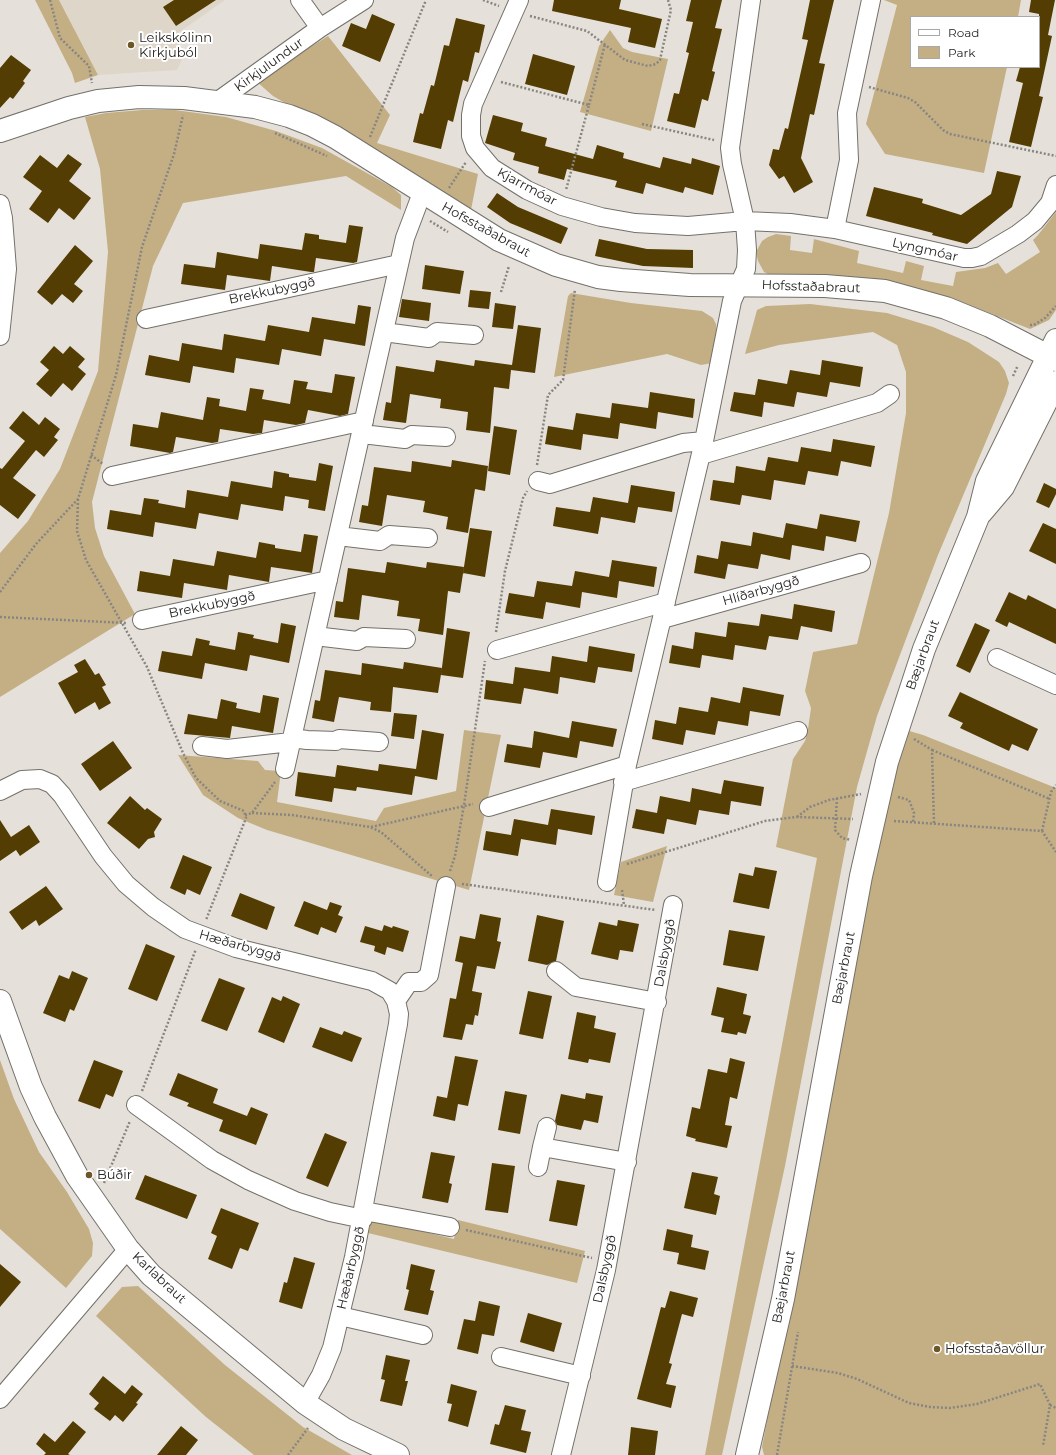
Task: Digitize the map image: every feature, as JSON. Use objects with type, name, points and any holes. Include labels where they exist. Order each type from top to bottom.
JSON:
[{"type":"street","points":[[300,0],[320,28]]},
{"type":"street","name":"Kirkjulundur","points":[[218,101],[320,28],[364,0]]},
{"type":"street","name":"Kjarrmóar","points":[[519,0],[470,115],[471,136],[475,148],[485,162],[502,175],[527,190],[562,206],[601,217],[649,225],[688,226],[745,221]]},
{"type":"street","points":[[607,882],[625,774],[702,448],[732,301],[740,286],[746,269],[747,250],[745,221],[730,155],[751,0]]},
{"type":"street","points":[[835,230],[850,160],[847,113],[871,0]]},
{"type":"street","name":"Hofsstaðabraut","points":[[0,131],[42,116],[98,101],[139,97],[218,101],[255,106],[289,116],[312,125],[363,154],[422,193],[499,240],[556,265],[598,277],[621,280],[690,285],[825,286],[885,291],[946,308],[1053,352]]},
{"type":"street","name":"Lyngmóar","points":[[745,221],[790,222],[835,230],[964,258],[972,258],[981,256],[1012,238],[1035,221],[1050,203],[1056,185]]},
{"type":"street","points":[[285,769],[405,238],[422,193]]},
{"type":"street","points":[[0,204],[3,218],[7,269],[0,336]]},
{"type":"street","name":"Brekkubyggð","points":[[146,319],[399,264]]},
{"type":"street","points":[[384,332],[429,338],[437,332],[474,334]]},
{"type":"street","name":"Bæjarbraut","points":[[747,1455],[782,1299],[861,876],[880,789],[924,649],[978,517],[987,481],[1053,352]]},
{"type":"street","name":"Bæjarbraut","points":[[978,517],[1003,487],[1056,382]]},
{"type":"street","points":[[534,480],[550,484],[683,442],[702,448],[877,403],[890,394]]},
{"type":"street","points":[[112,476],[363,428],[405,438],[412,435],[446,437]]},
{"type":"street","points":[[338,536],[380,541],[389,535],[428,538]]},
{"type":"street","name":"Hlíðarbyggð","points":[[493,649],[861,563]]},
{"type":"street","name":"Brekkubyggð","points":[[142,620],[328,580]]},
{"type":"street","points":[[315,636],[357,641],[364,637],[406,639]]},
{"type":"street","points":[[997,658],[1056,686]]},
{"type":"street","points":[[489,807],[798,731]]},
{"type":"street","points":[[202,746],[226,750],[291,740],[336,741],[340,739],[380,742]]},
{"type":"street","name":"Hæðarbyggð","points":[[0,791],[22,780],[40,779],[52,784],[62,795],[103,856],[126,884],[167,918],[185,929],[236,948],[372,981],[390,991],[396,1001],[399,1014],[398,1024],[364,1215],[332,1348],[321,1375],[305,1402]]},
{"type":"street","points":[[396,1001],[409,982],[421,982],[429,975],[448,884]]},
{"type":"street","name":"Dalsbyggð","points":[[561,1455],[608,1262],[657,1002],[672,909]]},
{"type":"street","name":"Dalsbyggð","points":[[556,971],[576,987],[657,1002]]},
{"type":"street","name":"Karlabraut","points":[[0,1001],[31,1087],[45,1117],[77,1176],[128,1249],[151,1275],[305,1402],[344,1429],[398,1455]]},
{"type":"street","name":"Hæðarbyggð","points":[[136,1105],[212,1160],[248,1180],[295,1201],[330,1212],[450,1226]]},
{"type":"street","points":[[538,1167],[547,1127]]},
{"type":"street","points":[[542,1147],[627,1162]]},
{"type":"street","points":[[0,1399],[128,1249]]},
{"type":"street","name":"Hæðarbyggð","points":[[340,1316],[423,1334]]},
{"type":"street","points":[[501,1357],[581,1376]]},
{"type":"street","name":"Bæjarbraut","points":[[753,1431],[755,1455]]},
{"type":"path","points":[[50,0],[60,38],[89,66],[94,89]]},
{"type":"path","points":[[363,154],[426,0]]},
{"type":"path","points":[[528,15],[587,31],[625,60],[643,65],[660,60],[671,10],[668,0]]},
{"type":"path","points":[[562,206],[605,44]]},
{"type":"path","points":[[485,77],[589,105]]},
{"type":"path","points":[[853,83],[908,98],[915,102],[943,130],[950,134],[1056,156]]},
{"type":"path","points":[[177,114],[187,115]]},
{"type":"path","points":[[103,1186],[136,1105],[246,818],[244,811],[220,801],[196,778],[183,753],[147,667],[86,560],[77,531],[78,499],[116,375],[142,247],[174,154],[183,115]]},
{"type":"path","points":[[642,124],[731,142]]},
{"type":"path","points":[[269,132],[303,144],[330,158]]},
{"type":"path","points":[[447,190],[475,148]]},
{"type":"path","points":[[501,292],[509,266]]},
{"type":"path","points":[[448,884],[464,805],[485,661],[493,649],[505,571],[522,498],[534,480],[548,395],[562,380],[575,289],[578,290]]},
{"type":"path","points":[[1038,322],[1049,315],[1056,306]]},
{"type":"path","points":[[1013,376],[1018,365]]},
{"type":"path","points":[[0,592],[36,544],[78,499]]},
{"type":"path","points":[[0,617],[122,624]]},
{"type":"path","points":[[910,745],[913,733]]},
{"type":"path","points":[[912,738],[932,750],[1050,799]]},
{"type":"path","points":[[932,750],[934,824]]},
{"type":"path","points":[[252,813],[285,769]]},
{"type":"path","points":[[1056,785],[1051,792],[1042,831],[1056,852]]},
{"type":"path","points":[[797,817],[810,807],[837,798],[863,794]]},
{"type":"path","points":[[837,798],[835,830],[842,838],[852,840]]},
{"type":"path","points":[[900,798],[909,800],[914,813],[913,822]]},
{"type":"path","points":[[370,827],[464,805],[480,803],[489,807]]},
{"type":"path","points":[[245,815],[252,813],[292,814],[370,827],[381,832],[433,877],[448,884],[672,909]]},
{"type":"path","points":[[624,864],[764,820],[797,817],[853,819]]},
{"type":"path","points":[[894,822],[1042,831]]},
{"type":"path","points":[[450,1226],[608,1262]]},
{"type":"path","points":[[777,1455],[798,1332]]},
{"type":"path","points":[[792,1366],[838,1373],[857,1378],[909,1403],[930,1407],[950,1408],[977,1404],[1040,1384],[1050,1405],[1043,1446]]},
{"type":"path","points":[[1050,1405],[1056,1408]]},
{"type":"path","points":[[288,1455],[310,1425]]},
{"type":"shaded area","name":"Leikskólinn Kirkjuból","points":[[59,0],[225,0],[174,36],[185,54],[177,70],[98,75]]},
{"type":"green space","points":[[35,0],[59,0],[98,75],[75,83],[72,73]]},
{"type":"green space","points":[[884,0],[1021,0],[1018,16],[910,16],[910,68],[1007,68],[984,173],[885,154],[866,124],[897,5]]},
{"type":"green space","points":[[610,30],[623,48],[632,52],[668,59],[651,131],[580,112],[599,46]]},
{"type":"green space","points":[[328,36],[390,115],[377,143],[478,174],[471,210],[273,96],[256,81]]},
{"type":"green space","points":[[142,110],[175,110],[226,117],[276,131],[322,148],[392,187],[401,195],[401,210],[346,176],[183,203],[153,266],[92,502],[95,528],[104,556],[135,614],[0,697],[0,553],[28,521],[60,469],[98,371],[108,252],[100,169],[85,117],[106,113]]},
{"type":"green space","points":[[1056,212],[1056,310],[1049,320],[1030,329],[949,297],[900,284],[772,276],[764,272],[758,261],[756,252],[762,241],[776,234],[791,236],[790,250],[812,253],[814,239],[859,251],[857,263],[903,273],[906,261],[924,266],[921,280],[953,286],[956,272],[985,268],[998,263],[1006,274],[1040,252],[1033,240]]},
{"type":"green space","points":[[571,293],[631,303],[702,311],[713,318],[716,324],[717,334],[712,363],[701,365],[667,354],[554,377],[568,296]]},
{"type":"green space","points":[[810,304],[887,313],[933,327],[968,342],[999,362],[1005,371],[1009,383],[1006,394],[938,555],[877,716],[857,787],[785,1166],[722,1455],[705,1455],[817,858],[776,847],[793,759],[805,741],[808,729],[811,708],[805,691],[813,652],[857,644],[889,513],[906,413],[906,372],[897,345],[873,332],[779,345],[745,354],[757,310],[766,306]]},
{"type":"green space","points":[[464,730],[501,735],[469,890],[267,830],[238,818],[203,795],[178,755],[258,761],[265,770],[281,771],[277,802],[376,821],[384,808],[456,791]]},
{"type":"green space","points":[[906,730],[923,735],[1056,788],[1056,1455],[764,1455],[762,1447],[862,910]]},
{"type":"green space","points":[[667,846],[653,902],[614,895],[621,862]]},
{"type":"green space","points":[[0,1060],[14,1099],[39,1152],[67,1192],[89,1229],[93,1243],[92,1256],[66,1288],[0,1229]]},
{"type":"green space","points":[[371,1219],[454,1239],[458,1220],[585,1251],[577,1283],[368,1233]]},
{"type":"green space","points":[[138,1286],[225,1365],[303,1427],[352,1455],[254,1455],[206,1417],[96,1316],[122,1287]]},
{"type":"building","points":[[174,0],[216,0],[176,26],[163,7]]},
{"type":"building","points":[[554,0],[621,0],[619,9],[662,19],[655,48],[628,42],[631,28],[552,11]]},
{"type":"building","points":[[691,0],[722,0],[715,28],[722,29],[712,71],[715,72],[708,101],[702,99],[695,128],[667,121],[674,93],[679,94],[689,53],[686,52],[693,22],[686,21]]},
{"type":"building","points":[[810,0],[834,0],[819,63],[825,64],[814,115],[810,114],[801,158],[813,182],[794,193],[784,176],[779,179],[769,165],[773,149],[779,150],[785,128],[788,129],[808,40],[802,39]]},
{"type":"building","points":[[1031,0],[1055,0],[1048,35],[1052,36],[1039,96],[1043,97],[1031,147],[1009,142],[1023,83],[1016,81],[1020,68],[1040,68],[1040,16],[1039,14],[1029,12]]},
{"type":"building","points":[[372,14],[395,24],[380,62],[342,46],[351,23],[366,29]]},
{"type":"building","points":[[456,18],[485,25],[479,53],[475,52],[468,82],[463,80],[453,122],[448,120],[441,149],[413,142],[420,113],[423,114],[431,85],[434,86],[444,45],[449,46]]},
{"type":"building","points":[[533,54],[575,66],[567,95],[525,84]]},
{"type":"building","points":[[11,55],[31,70],[23,81],[25,83],[13,99],[10,97],[0,108],[0,68]]},
{"type":"building","points":[[493,115],[523,123],[521,131],[547,138],[545,146],[593,159],[597,145],[624,153],[623,158],[660,168],[663,157],[691,164],[692,158],[720,166],[713,195],[685,187],[683,193],[646,183],[643,194],[615,187],[617,181],[567,169],[564,180],[538,173],[539,167],[513,160],[515,153],[485,143]]},
{"type":"building","points":[[68,154],[82,164],[69,181],[91,198],[74,220],[59,208],[48,223],[29,209],[42,191],[23,177],[40,155],[57,168]]},
{"type":"building","points":[[997,171],[1021,176],[1012,207],[967,244],[932,235],[933,233],[866,216],[874,187],[923,199],[922,203],[961,215],[991,194]]},
{"type":"building","points":[[497,193],[518,207],[568,228],[561,244],[510,223],[487,207]]},
{"type":"building","points":[[349,225],[363,227],[357,262],[353,263],[316,258],[314,272],[272,266],[270,281],[227,275],[225,290],[181,284],[184,264],[215,268],[217,252],[258,259],[260,244],[302,250],[305,233],[319,235],[319,239],[346,243]]},
{"type":"building","points":[[599,239],[647,249],[693,250],[693,268],[643,266],[595,256]]},
{"type":"building","points":[[75,245],[93,261],[74,284],[83,291],[73,303],[62,294],[52,305],[37,292]]},
{"type":"building","points":[[425,265],[464,271],[460,294],[422,289]]},
{"type":"building","points":[[470,290],[491,292],[489,309],[468,307]]},
{"type":"building","points":[[402,299],[431,303],[429,321],[399,317]]},
{"type":"building","points":[[495,303],[516,306],[513,329],[492,327]]},
{"type":"building","points":[[358,305],[371,307],[365,346],[324,339],[321,356],[282,349],[279,365],[236,358],[234,373],[193,366],[190,383],[145,375],[149,355],[179,361],[182,343],[222,350],[224,334],[265,341],[268,325],[309,332],[312,317],[355,324]]},
{"type":"building","points":[[518,325],[541,328],[535,373],[511,370],[509,389],[494,387],[490,433],[466,430],[468,412],[440,408],[441,399],[410,394],[406,423],[383,420],[386,402],[391,403],[396,366],[434,372],[436,360],[474,366],[475,360],[512,365]]},
{"type":"building","points":[[54,346],[63,354],[70,346],[85,359],[78,367],[86,374],[72,391],[63,383],[51,397],[36,384],[49,370],[40,362]]},
{"type":"building","points":[[822,360],[863,367],[860,387],[830,382],[827,397],[797,392],[794,407],[764,402],[762,417],[730,411],[734,392],[755,395],[758,379],[787,384],[790,370],[820,375]]},
{"type":"building","points":[[335,374],[355,377],[348,414],[340,416],[308,410],[305,423],[296,425],[264,420],[262,433],[253,434],[220,429],[218,442],[212,443],[176,437],[173,452],[170,453],[130,446],[133,424],[158,428],[161,412],[203,420],[207,397],[220,399],[219,406],[246,411],[250,388],[264,390],[262,399],[290,404],[294,380],[308,382],[306,389],[332,393]]},
{"type":"building","points":[[650,392],[695,399],[693,418],[658,412],[656,429],[620,423],[618,439],[583,434],[581,450],[545,444],[548,426],[573,430],[576,413],[610,418],[612,403],[648,408]]},
{"type":"building","points":[[23,411],[39,425],[45,417],[60,429],[54,437],[58,440],[44,457],[36,450],[13,478],[36,495],[18,519],[0,505],[0,468],[2,469],[25,441],[9,428]]},
{"type":"building","points":[[494,426],[517,430],[510,475],[488,471]]},
{"type":"building","points":[[833,439],[875,446],[871,467],[841,461],[838,476],[808,471],[805,485],[774,480],[771,500],[742,495],[740,505],[710,500],[713,480],[734,483],[736,466],[765,471],[768,457],[798,462],[801,447],[831,452]]},
{"type":"building","points":[[452,460],[488,466],[485,491],[475,489],[468,533],[446,529],[448,517],[423,512],[425,501],[387,495],[382,526],[359,522],[362,505],[368,506],[374,467],[411,472],[412,461],[451,467]]},
{"type":"building","points":[[319,463],[333,466],[325,511],[308,508],[309,500],[285,496],[283,511],[241,504],[238,520],[199,513],[196,529],[155,522],[153,537],[107,529],[110,510],[141,515],[144,498],[159,500],[158,503],[185,508],[187,490],[228,497],[231,481],[272,488],[274,471],[289,474],[289,477],[316,481]]},
{"type":"building","points":[[1044,483],[1056,489],[1056,494],[1049,508],[1036,502]]},
{"type":"building","points":[[631,485],[675,492],[672,512],[638,507],[635,523],[601,517],[598,534],[553,526],[556,507],[590,512],[593,497],[628,503]]},
{"type":"building","points":[[820,514],[860,521],[856,542],[826,536],[824,551],[792,545],[790,560],[761,554],[758,569],[728,564],[725,579],[694,573],[697,555],[718,559],[721,541],[751,546],[753,532],[783,538],[786,523],[817,529]]},
{"type":"building","points":[[1043,523],[1056,529],[1056,564],[1029,551]]},
{"type":"building","points":[[470,528],[492,531],[485,577],[463,573]]},
{"type":"building","points":[[304,534],[318,536],[312,573],[271,567],[269,582],[229,575],[227,590],[184,583],[182,598],[137,591],[140,571],[170,576],[173,559],[214,566],[217,551],[256,558],[259,542],[275,545],[275,548],[301,552]]},
{"type":"building","points":[[612,560],[657,567],[654,587],[619,581],[617,598],[582,592],[580,608],[546,602],[543,619],[505,613],[509,593],[534,597],[537,581],[572,586],[575,571],[609,577]]},
{"type":"building","points":[[387,562],[426,568],[427,562],[464,567],[460,593],[448,591],[443,635],[418,631],[420,619],[397,616],[399,601],[362,595],[359,620],[334,617],[336,601],[343,602],[348,568],[385,573]]},
{"type":"building","points":[[1009,592],[1026,600],[1028,595],[1056,609],[1056,644],[1009,622],[1007,627],[995,621]]},
{"type":"building","points":[[794,604],[835,611],[832,632],[801,626],[798,640],[769,636],[766,650],[735,645],[733,660],[702,655],[700,668],[669,663],[672,645],[693,649],[695,632],[726,637],[728,622],[759,626],[761,614],[792,619]]},
{"type":"building","points":[[281,623],[296,626],[289,663],[250,655],[247,671],[205,663],[202,679],[158,671],[162,651],[192,656],[196,638],[210,641],[209,645],[235,650],[238,632],[254,635],[253,638],[278,643]]},
{"type":"building","points":[[975,623],[990,630],[970,673],[956,666]]},
{"type":"building","points":[[447,628],[470,632],[463,678],[441,675]]},
{"type":"building","points":[[589,646],[635,654],[632,672],[598,667],[595,683],[560,677],[558,694],[524,688],[521,704],[484,699],[486,680],[513,684],[515,667],[550,672],[552,656],[587,662]]},
{"type":"building","points":[[85,659],[95,675],[99,673],[106,685],[102,687],[111,703],[99,710],[95,702],[75,714],[58,683],[78,672],[74,665]]},
{"type":"building","points":[[404,662],[442,668],[438,693],[393,687],[391,712],[370,710],[371,702],[339,697],[334,722],[312,718],[315,700],[320,701],[325,670],[361,675],[362,663],[403,669]]},
{"type":"building","points":[[743,687],[784,695],[780,716],[750,711],[748,726],[718,721],[715,735],[686,730],[683,745],[652,739],[655,720],[676,724],[679,707],[708,712],[711,697],[740,703]]},
{"type":"building","points":[[960,692],[1038,729],[1028,751],[1012,744],[1009,751],[960,728],[963,723],[948,716]]},
{"type":"building","points":[[263,695],[279,698],[273,733],[232,726],[230,738],[184,734],[188,714],[217,719],[221,699],[237,703],[236,708],[260,713]]},
{"type":"building","points":[[394,713],[417,715],[414,739],[391,736]]},
{"type":"building","points":[[572,721],[617,729],[613,747],[580,741],[577,758],[543,752],[540,768],[504,762],[507,744],[532,748],[534,731],[569,738]]},
{"type":"building","points":[[422,730],[444,734],[437,780],[415,776],[412,795],[357,787],[356,791],[334,788],[332,802],[295,796],[298,772],[335,778],[337,765],[378,771],[379,764],[416,769]]},
{"type":"building","points":[[113,741],[132,768],[100,791],[81,764]]},
{"type":"building","points":[[724,780],[764,787],[761,806],[731,801],[729,815],[699,810],[696,825],[667,819],[664,834],[632,828],[636,809],[657,813],[660,796],[690,802],[692,788],[721,794]]},
{"type":"building","points":[[130,796],[145,810],[147,808],[162,819],[154,832],[155,837],[148,839],[139,849],[107,823]]},
{"type":"building","points":[[551,809],[595,816],[592,835],[558,829],[556,845],[521,839],[518,856],[483,850],[486,831],[511,835],[514,819],[548,825]]},
{"type":"building","points":[[0,820],[11,837],[29,825],[40,842],[20,856],[16,850],[0,861]]},
{"type":"building","points":[[183,855],[212,867],[200,895],[187,889],[185,895],[170,888]]},
{"type":"building","points":[[755,867],[777,871],[769,909],[733,902],[739,873],[753,876]]},
{"type":"building","points":[[46,886],[63,909],[39,926],[36,920],[22,930],[9,912]]},
{"type":"building","points":[[240,893],[275,907],[267,930],[231,916]]},
{"type":"building","points":[[304,901],[327,910],[330,902],[342,906],[338,915],[343,917],[336,933],[321,927],[318,935],[294,926]]},
{"type":"building","points":[[480,914],[501,918],[497,941],[501,942],[495,969],[477,966],[472,991],[482,993],[478,1016],[475,1015],[473,1025],[466,1024],[462,1040],[443,1037],[450,998],[456,999],[463,963],[455,961],[460,936],[475,939]]},
{"type":"building","points":[[537,915],[564,921],[556,961],[547,965],[528,961]]},
{"type":"building","points":[[618,920],[639,924],[633,952],[620,950],[618,960],[591,954],[599,922],[617,926]]},
{"type":"building","points":[[384,925],[409,931],[403,952],[387,947],[385,955],[374,951],[375,946],[360,942],[365,926],[382,931]]},
{"type":"building","points":[[729,930],[765,936],[758,971],[723,965]]},
{"type":"building","points":[[146,944],[175,956],[157,1001],[128,989]]},
{"type":"building","points":[[72,971],[88,978],[74,1011],[70,1009],[65,1022],[43,1013],[59,975],[69,979]]},
{"type":"building","points":[[219,978],[245,988],[227,1031],[201,1021]]},
{"type":"building","points":[[717,987],[747,994],[743,1014],[751,1016],[746,1034],[738,1032],[737,1035],[721,1032],[724,1018],[711,1015]]},
{"type":"building","points":[[528,991],[552,996],[543,1039],[519,1034]]},
{"type":"building","points":[[283,996],[300,1004],[284,1043],[258,1032],[272,997],[281,1001]]},
{"type":"building","points":[[577,1012],[596,1016],[594,1028],[616,1033],[610,1063],[589,1059],[588,1063],[568,1059]]},
{"type":"building","points":[[320,1027],[342,1035],[344,1031],[362,1038],[352,1062],[312,1047]]},
{"type":"building","points":[[455,1056],[478,1060],[468,1106],[458,1104],[455,1121],[433,1116],[437,1096],[447,1098]]},
{"type":"building","points":[[730,1058],[745,1062],[737,1099],[730,1097],[725,1125],[732,1126],[727,1148],[695,1141],[696,1139],[686,1136],[692,1107],[700,1109],[708,1069],[727,1073]]},
{"type":"building","points":[[94,1060],[123,1071],[113,1097],[106,1094],[100,1109],[78,1101]]},
{"type":"building","points":[[178,1073],[218,1089],[213,1103],[247,1116],[251,1107],[268,1114],[256,1145],[219,1131],[223,1120],[187,1106],[189,1103],[169,1095]]},
{"type":"building","points":[[505,1091],[527,1095],[520,1134],[498,1130]]},
{"type":"building","points":[[586,1093],[603,1096],[598,1123],[584,1120],[581,1130],[557,1125],[555,1121],[561,1094],[585,1099]]},
{"type":"building","points":[[325,1133],[347,1142],[328,1187],[306,1178]]},
{"type":"building","points":[[431,1152],[455,1156],[449,1183],[452,1184],[448,1203],[422,1198]]},
{"type":"building","points":[[492,1163],[515,1166],[508,1213],[485,1210]]},
{"type":"building","points":[[692,1172],[718,1177],[714,1194],[720,1196],[716,1215],[684,1208]]},
{"type":"building","points":[[145,1175],[197,1195],[187,1219],[135,1199]]},
{"type":"building","points":[[557,1180],[585,1185],[577,1226],[549,1221]]},
{"type":"building","points":[[221,1208],[259,1223],[248,1251],[240,1248],[232,1269],[208,1259],[217,1236],[211,1233]]},
{"type":"building","points":[[667,1229],[693,1235],[691,1247],[709,1251],[705,1270],[677,1264],[679,1253],[663,1250]]},
{"type":"building","points":[[294,1257],[315,1263],[302,1309],[279,1302],[284,1282],[287,1283]]},
{"type":"building","points":[[0,1264],[21,1282],[0,1307]]},
{"type":"building","points":[[411,1264],[435,1270],[430,1290],[434,1291],[428,1315],[404,1310],[409,1290],[406,1289]]},
{"type":"building","points":[[670,1291],[698,1298],[693,1317],[682,1314],[669,1363],[672,1364],[666,1384],[676,1386],[671,1408],[637,1399],[661,1307],[665,1308]]},
{"type":"building","points":[[479,1301],[500,1306],[494,1336],[482,1334],[478,1354],[457,1349],[464,1319],[475,1321]]},
{"type":"building","points":[[528,1313],[562,1323],[554,1352],[520,1342]]},
{"type":"building","points":[[386,1355],[410,1360],[405,1381],[408,1381],[402,1406],[380,1401],[385,1380],[381,1379]]},
{"type":"building","points":[[103,1376],[125,1394],[132,1385],[143,1394],[136,1403],[138,1404],[123,1422],[115,1415],[110,1421],[94,1409],[99,1403],[89,1394]]},
{"type":"building","points":[[451,1384],[477,1391],[468,1427],[448,1421],[452,1404],[447,1403]]},
{"type":"building","points":[[505,1405],[526,1410],[521,1430],[531,1432],[526,1453],[490,1444],[495,1424],[499,1425]]},
{"type":"building","points":[[73,1421],[86,1432],[68,1454],[70,1455],[44,1455],[46,1453],[36,1444],[44,1433],[55,1442]]},
{"type":"building","points":[[181,1426],[198,1440],[186,1455],[157,1455]]},
{"type":"building","points":[[631,1427],[658,1431],[655,1455],[628,1455]]},
{"type":"place","name":"Leikskólinn Kirkjuból","points":[[131,45]]},
{"type":"place","name":"Búðir","points":[[89,1175]]},
{"type":"place","name":"Hofsstaðavöllur","points":[[937,1349]]}]
